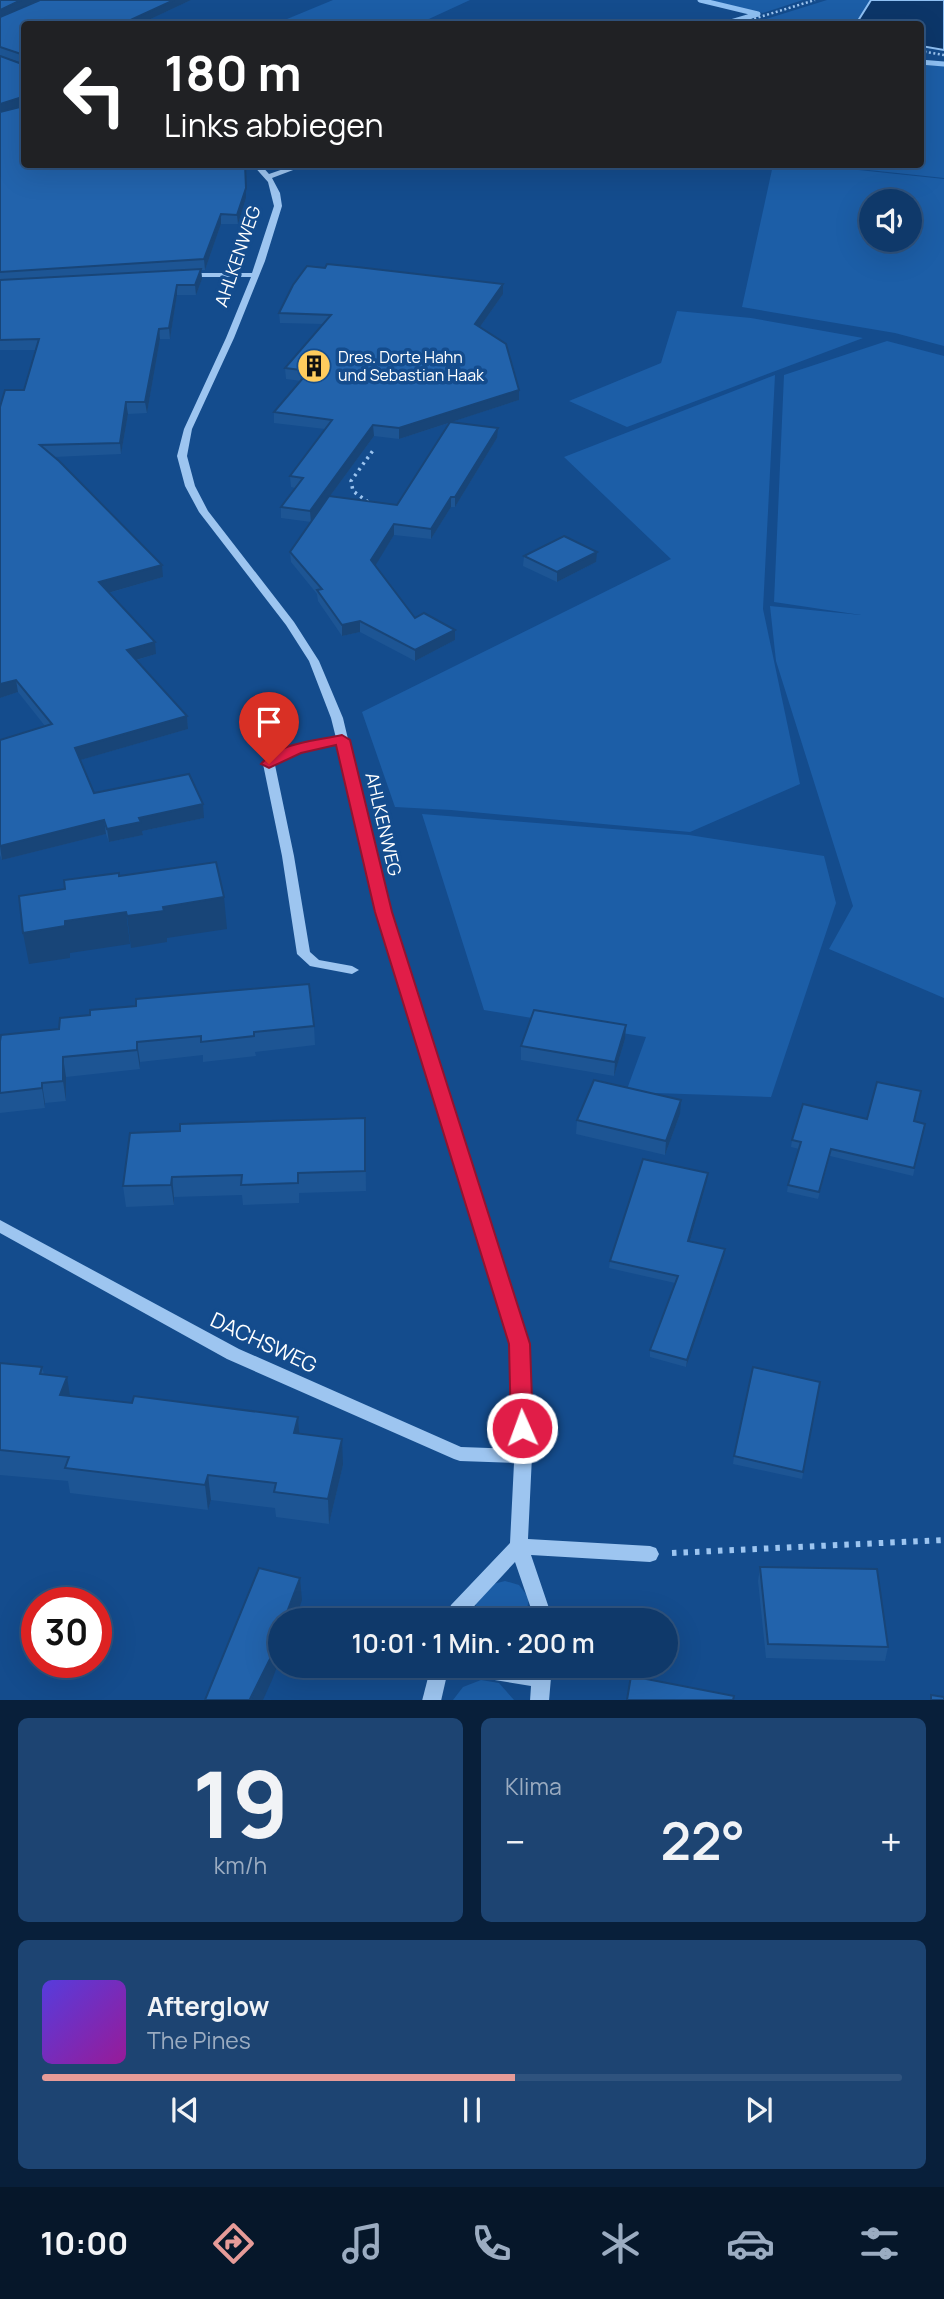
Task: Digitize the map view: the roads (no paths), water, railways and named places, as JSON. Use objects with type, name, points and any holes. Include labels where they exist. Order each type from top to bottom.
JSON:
[{"type":"street","points":[[260,168],[270,176],[294,168]]},
{"type":"street","name":"AHLKENWEG","points":[[270,176],[278,197],[278,206],[256,275],[188,429],[182,456],[190,486],[204,512],[290,624],[314,661],[337,718],[383,912],[520,1344],[523,1456],[519,1546],[540,1608]]},
{"type":"street","points":[[171,275],[256,275]]},
{"type":"street","points":[[342,740],[297,749],[277,756],[269,764],[304,954],[315,963],[352,970]]},
{"type":"street","name":"DACHSWEG","points":[[0,1226],[233,1354],[296,1382],[460,1454],[523,1456]]},
{"type":"street","points":[[460,1608],[519,1546],[650,1554]]},
{"type":"street","points":[[431,1700],[437,1678]]},
{"type":"street","points":[[539,1700],[542,1678]]},
{"type":"waterway","points":[[700,0],[758,14],[734,21]]},
{"type":"waterway","points":[[924,62],[944,64]]},
{"type":"place","name":"Dres. Dorte Hahn und Sebastian Haak","points":[[314,366]]}]
